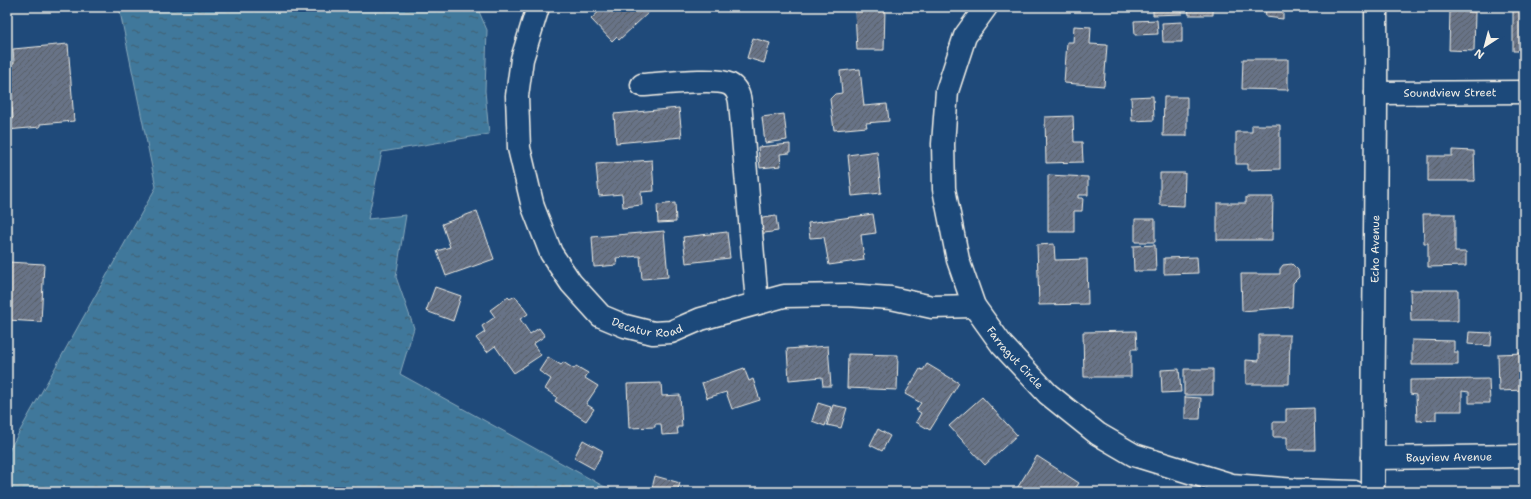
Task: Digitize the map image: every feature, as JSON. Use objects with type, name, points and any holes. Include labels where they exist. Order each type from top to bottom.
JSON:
[{"type":"street","name":"Decatur Road","points":[[538,7],[522,59],[517,96],[519,148],[533,207],[550,253],[571,283],[602,316],[625,326],[653,333],[671,332],[701,319],[784,296],[847,295],[891,298],[932,307],[974,306]]},
{"type":"street","name":"Farragut Circle","points":[[986,7],[965,36],[947,91],[942,144],[944,189],[958,260],[974,306],[1002,344],[1048,394],[1098,434],[1134,455],[1232,485],[1295,490],[1354,492]]},
{"type":"street","name":"Echo Avenue","points":[[1373,492],[1376,7]]},
{"type":"street","points":[[642,85],[717,81],[731,85],[736,90],[740,102],[757,303]]},
{"type":"street","name":"Soundview Street","points":[[1376,93],[1524,92]]},
{"type":"street","name":"Bayview Avenue","points":[[1373,458],[1524,456]]},
{"type":"water","points":[[119,7],[477,7],[487,30],[485,91],[489,134],[382,152],[368,219],[406,215],[396,277],[414,328],[400,374],[603,486],[623,492],[7,492],[7,454],[156,187]]},
{"type":"building","points":[[604,7],[647,7],[649,12],[619,40],[616,37],[612,41],[591,19]]},
{"type":"building","points":[[864,7],[885,8],[884,50],[857,50],[855,10],[865,10]]},
{"type":"building","points":[[1153,7],[1182,7],[1182,14],[1153,15]]},
{"type":"building","points":[[1188,7],[1213,7],[1213,15],[1189,15]]},
{"type":"building","points":[[1265,7],[1283,7],[1283,19],[1266,17]]},
{"type":"building","points":[[1513,7],[1524,7],[1524,55],[1523,51],[1513,51]]},
{"type":"building","points":[[1450,11],[1475,12],[1474,51],[1449,50]]},
{"type":"building","points":[[1157,20],[1158,34],[1135,35],[1134,21]]},
{"type":"building","points":[[1182,22],[1182,42],[1163,42],[1162,23]]},
{"type":"building","points":[[1074,26],[1091,27],[1090,44],[1107,45],[1104,86],[1064,83],[1067,42],[1073,42]]},
{"type":"building","points":[[753,38],[770,43],[764,63],[747,58]]},
{"type":"building","points":[[68,44],[74,121],[40,124],[40,127],[7,130],[7,119],[13,118],[12,108],[7,108],[7,99],[12,99],[10,75],[7,75],[7,64],[14,63],[13,49]]},
{"type":"building","points":[[1243,59],[1288,59],[1288,90],[1242,89]]},
{"type":"building","points":[[860,69],[864,106],[887,104],[889,121],[866,123],[867,127],[834,130],[830,99],[835,94],[842,93],[840,71]]},
{"type":"building","points":[[1153,96],[1154,120],[1132,121],[1131,97]]},
{"type":"building","points":[[1164,97],[1187,97],[1187,136],[1163,136]]},
{"type":"building","points":[[679,108],[682,137],[616,143],[614,114]]},
{"type":"building","points":[[784,114],[787,140],[765,143],[762,117]]},
{"type":"building","points":[[1073,116],[1074,142],[1082,142],[1083,162],[1046,163],[1045,117]]},
{"type":"building","points":[[1252,125],[1280,125],[1280,169],[1248,170],[1248,164],[1236,164],[1236,132],[1252,132]]},
{"type":"building","points":[[790,144],[790,153],[780,154],[781,166],[760,168],[758,147]]},
{"type":"building","points":[[1452,150],[1474,151],[1475,181],[1428,181],[1428,156],[1452,156]]},
{"type":"building","points":[[877,151],[881,193],[852,196],[848,155]]},
{"type":"building","points":[[652,160],[654,191],[641,192],[642,205],[623,207],[622,194],[599,196],[596,164]]},
{"type":"building","points":[[1160,173],[1185,173],[1184,206],[1160,205]]},
{"type":"building","points":[[1048,175],[1088,177],[1088,195],[1078,195],[1078,198],[1083,198],[1082,211],[1074,211],[1074,232],[1048,232]]},
{"type":"building","points":[[1246,197],[1273,197],[1272,240],[1217,240],[1217,203],[1246,203]]},
{"type":"building","points":[[675,203],[676,222],[658,223],[657,205]]},
{"type":"building","points":[[477,211],[494,259],[446,276],[437,251],[450,247],[442,224]]},
{"type":"building","points":[[873,214],[876,233],[861,235],[864,260],[829,265],[824,237],[810,238],[808,223]]},
{"type":"building","points":[[1423,214],[1455,214],[1455,252],[1466,252],[1466,266],[1428,267],[1428,243],[1424,243]]},
{"type":"building","points":[[776,216],[778,231],[758,234],[756,219]]},
{"type":"building","points":[[1135,219],[1155,219],[1155,242],[1135,242]]},
{"type":"building","points":[[664,231],[668,277],[642,279],[640,256],[616,258],[617,265],[594,267],[592,237]]},
{"type":"building","points":[[727,232],[730,258],[686,263],[683,237]]},
{"type":"building","points":[[1054,244],[1055,260],[1087,259],[1088,304],[1039,305],[1037,245]]},
{"type":"building","points":[[1155,245],[1156,271],[1134,271],[1133,246]]},
{"type":"building","points":[[1197,257],[1198,273],[1164,274],[1164,258]]},
{"type":"building","points":[[7,262],[44,264],[41,322],[7,320]]},
{"type":"building","points":[[1292,264],[1298,270],[1299,277],[1293,283],[1292,307],[1242,311],[1241,274],[1280,274],[1280,269],[1283,265]]},
{"type":"building","points":[[1521,279],[1524,279],[1524,298],[1521,298]]},
{"type":"building","points":[[435,287],[461,296],[453,321],[426,311]]},
{"type":"building","points":[[1410,290],[1458,290],[1458,321],[1411,321]]},
{"type":"building","points":[[515,296],[528,314],[520,319],[530,334],[539,328],[545,336],[533,344],[541,355],[514,373],[495,346],[487,352],[476,338],[485,332],[482,326],[495,317],[490,310],[508,297],[510,299]]},
{"type":"building","points":[[1136,331],[1137,349],[1131,349],[1131,377],[1084,377],[1083,332]]},
{"type":"building","points":[[1469,332],[1492,333],[1491,346],[1468,344]]},
{"type":"building","points":[[1259,335],[1290,335],[1289,384],[1246,384],[1246,360],[1259,361]]},
{"type":"building","points":[[1412,340],[1454,341],[1454,352],[1458,352],[1458,365],[1412,365]]},
{"type":"building","points":[[828,346],[831,386],[823,386],[822,377],[789,380],[787,349]]},
{"type":"building","points":[[1524,353],[1524,390],[1499,391],[1498,354]]},
{"type":"building","points":[[848,354],[898,355],[897,390],[847,388]]},
{"type":"building","points":[[548,357],[561,365],[563,362],[574,369],[576,366],[588,373],[585,378],[598,386],[586,404],[594,409],[586,421],[555,401],[557,397],[545,389],[551,379],[539,371]]},
{"type":"building","points":[[927,364],[959,383],[930,430],[916,422],[921,413],[916,410],[921,403],[905,394],[920,369],[923,370]]},
{"type":"building","points":[[744,368],[749,381],[753,379],[760,400],[732,409],[726,392],[707,398],[702,383]]},
{"type":"building","points":[[1179,369],[1181,392],[1162,393],[1161,370]]},
{"type":"building","points":[[1184,369],[1213,369],[1213,395],[1184,395]]},
{"type":"building","points":[[1489,379],[1490,403],[1469,403],[1469,392],[1462,391],[1462,411],[1436,411],[1436,420],[1417,421],[1416,395],[1410,394],[1410,380]]},
{"type":"building","points":[[661,383],[662,396],[680,395],[682,427],[677,427],[678,434],[662,435],[661,424],[655,424],[655,427],[629,428],[627,384]]},
{"type":"building","points":[[982,397],[1017,435],[985,465],[949,426]]},
{"type":"building","points":[[1185,397],[1201,398],[1200,419],[1185,419]]},
{"type":"building","points":[[818,403],[831,407],[825,426],[812,421]]},
{"type":"building","points":[[833,405],[847,408],[841,428],[827,425]]},
{"type":"building","points":[[1314,408],[1315,450],[1287,450],[1287,437],[1273,437],[1273,422],[1286,422],[1286,409]]},
{"type":"building","points":[[878,429],[890,436],[882,451],[870,445]]},
{"type":"building","points":[[583,440],[603,451],[594,469],[574,458]]},
{"type":"building","points":[[1037,456],[1079,483],[1073,492],[1019,492],[1016,490]]},
{"type":"building","points":[[655,476],[680,483],[677,492],[651,492]]}]
